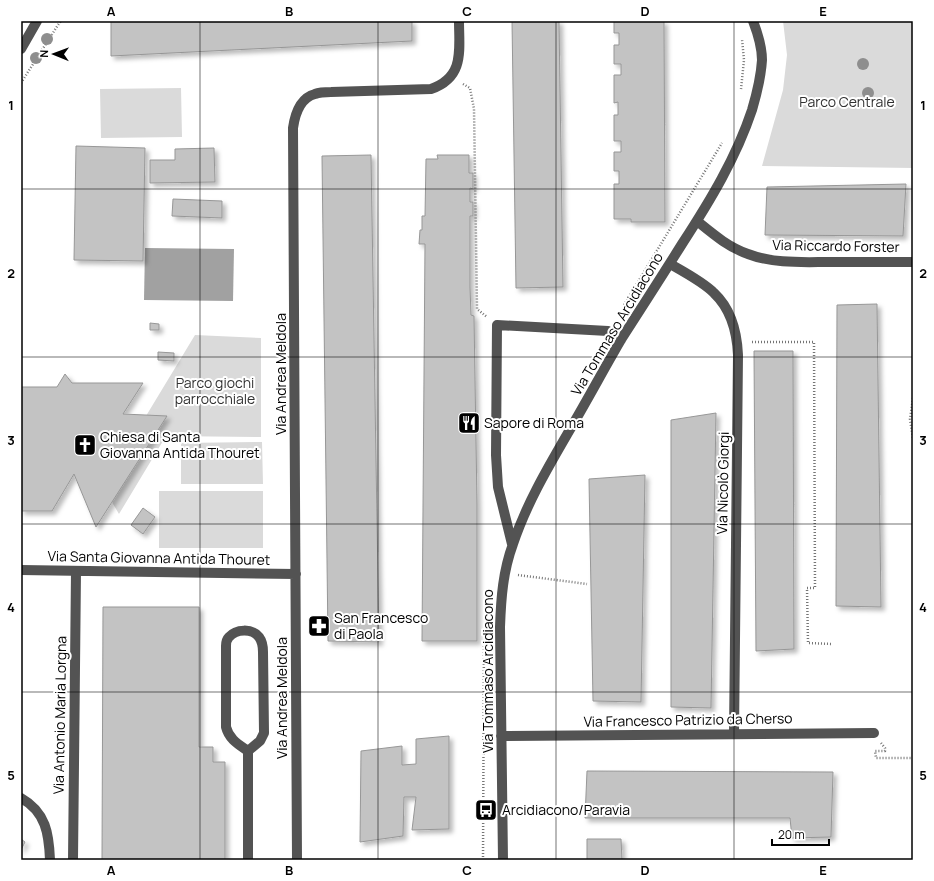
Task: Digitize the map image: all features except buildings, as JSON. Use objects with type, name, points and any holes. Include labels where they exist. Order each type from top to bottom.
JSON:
[{"type":"street","points":[[21,49],[38,21]]},
{"type":"street","name":"Via Andrea Meldola","points":[[298,860],[293,128],[296,112],[305,99],[315,93],[338,91],[431,89],[440,85],[450,77],[459,60],[459,21]]},
{"type":"street","name":"Via Tommaso Arcidiacono","points":[[503,860],[500,627],[501,600],[512,544],[525,513],[548,468],[621,340],[718,187],[736,150],[745,130],[758,88],[762,59],[760,42],[753,21]]},
{"type":"street","name":"Via Riccardo Forster","points":[[697,221],[729,246],[747,254],[768,259],[796,262],[913,262]]},
{"type":"street","name":"Via Nicolò Giorgi","points":[[670,264],[714,292],[727,308],[737,342],[734,734]]},
{"type":"street","points":[[512,544],[497,474],[497,325],[608,331],[621,340]]},
{"type":"street","name":"Via Santa Giovanna Antida Thouret","points":[[21,570],[296,574]]},
{"type":"street","name":"Via Antonio Maria Lorgna","points":[[73,860],[76,571]]},
{"type":"street","points":[[244,630],[250,631],[259,636],[264,652],[264,733],[260,742],[248,751],[230,737],[226,728],[226,646],[229,637],[238,631],[244,630]]},
{"type":"street","name":"Via Francesco Patrizio da Cherso","points":[[502,736],[874,733]]},
{"type":"street","points":[[248,751],[248,860]]},
{"type":"street","points":[[21,798],[31,804],[43,821],[48,837],[50,860]]},
{"type":"path","points":[[21,83],[61,21]]},
{"type":"path","points":[[450,77],[470,88],[474,116],[477,309],[497,325]]},
{"type":"path","points":[[737,342],[814,342],[815,588],[807,588],[808,642],[832,644]]},
{"type":"path","points":[[913,398],[910,419],[913,439]]},
{"type":"path","points":[[505,574],[587,584]]},
{"type":"path","points":[[884,750],[875,751],[876,758],[913,758]]},
{"type":"green space","name":"Parco Centrale","points":[[783,21],[913,21],[913,168],[762,166],[783,90],[787,55]]},
{"type":"green space","points":[[181,88],[182,137],[101,138],[100,89]]},
{"type":"green space","name":"Parco giochi parrocchiale","points":[[195,335],[261,338],[261,437],[166,436],[119,514],[103,487]]},
{"type":"green space","points":[[262,442],[263,484],[181,484],[181,443]]},
{"type":"green space","points":[[159,491],[263,491],[263,548],[159,548]]},
{"type":"shaded area","points":[[145,248],[234,249],[233,301],[144,300]]},
{"type":"place","name":"Sapore di Roma","points":[[469,423]]},
{"type":"place","name":"Chiesa di Santa Giovanna Antida Thouret","points":[[85,445]]},
{"type":"place","name":"San Francesco di Paola","points":[[319,626]]},
{"type":"place","name":"Arcidiacono/Paravia","points":[[486,810]]}]
